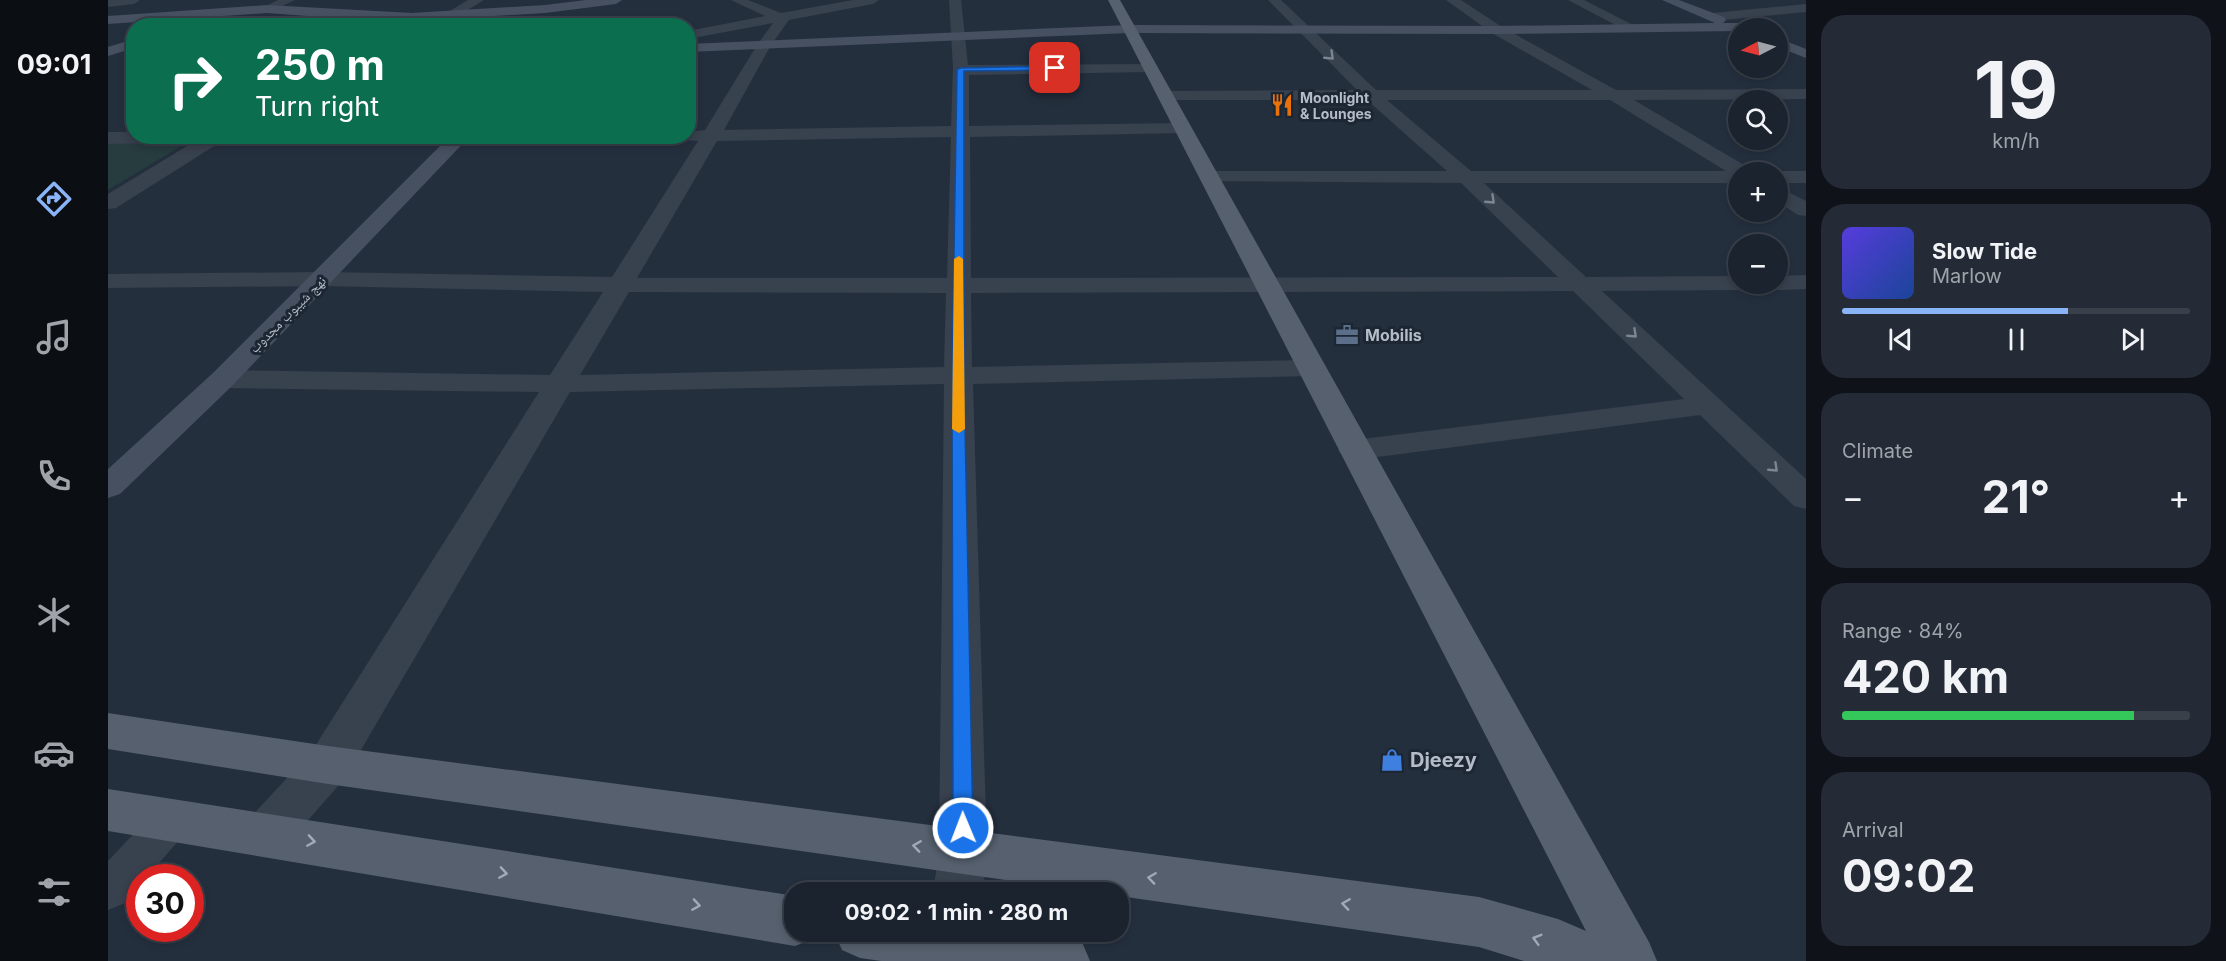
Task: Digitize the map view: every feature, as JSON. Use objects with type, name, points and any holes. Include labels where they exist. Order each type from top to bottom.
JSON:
[{"type":"main road","points":[[1114,0],[1630,961]]},
{"type":"main road","points":[[108,731],[328,765],[961,872],[1479,922],[1558,945],[1591,961]]},
{"type":"main road","points":[[108,810],[784,919]]},
{"type":"main road","points":[[926,942],[1063,961]]},
{"type":"street","points":[[108,3],[134,0]]},
{"type":"street","points":[[108,20],[289,0]]},
{"type":"street","points":[[450,15],[478,0]]},
{"type":"street","points":[[262,4],[388,17],[562,12],[616,0]]},
{"type":"street","points":[[737,0],[783,19]]},
{"type":"street","points":[[696,34],[783,19],[873,0]]},
{"type":"street","points":[[955,0],[960,70],[958,376],[961,872]]},
{"type":"street","points":[[1274,0],[1371,95],[1465,176],[1806,498]]},
{"type":"street","points":[[1452,0],[1497,30],[1614,95],[1728,164]]},
{"type":"street","points":[[1574,0],[1632,28]]},
{"type":"street","points":[[1668,0],[1728,23]]},
{"type":"street","points":[[201,18],[230,5]]},
{"type":"street","points":[[1712,17],[1806,8]]},
{"type":"street","points":[[700,136],[783,19]]},
{"type":"street","points":[[696,48],[1129,29],[1728,28]]},
{"type":"street","points":[[108,52],[126,46]]},
{"type":"street","points":[[1788,46],[1806,54]]},
{"type":"street","points":[[108,64],[125,64]]},
{"type":"street","points":[[960,70],[1150,67]]},
{"type":"street","points":[[1165,96],[1806,94]]},
{"type":"street","points":[[700,136],[1183,128]]},
{"type":"street","points":[[108,138],[126,138]]},
{"type":"street","points":[[108,203],[204,144]]},
{"type":"street","name":"نهج شيبوب مجدوب","points":[[108,486],[223,379],[454,144]]},
{"type":"street","points":[[266,834],[328,765],[621,285],[696,144]]},
{"type":"street","points":[[1209,177],[1728,177]]},
{"type":"street","points":[[1788,177],[1806,177]]},
{"type":"street","points":[[1788,199],[1806,210]]},
{"type":"street","points":[[108,281],[322,279],[621,285],[1267,286],[1728,283]]},
{"type":"street","points":[[1788,283],[1806,282]]},
{"type":"street","points":[[223,379],[561,384],[1310,368]]},
{"type":"street","points":[[1354,450],[1708,405]]},
{"type":"lane","points":[[108,890],[172,820]]},
{"type":"green space","points":[[108,144],[126,144],[184,144],[108,190]]},
{"type":"slow traffic","points":[[959,259],[959,429]]},
{"type":"place","name":"Moonlight & Lounges","points":[[1282,105]]},
{"type":"place","name":"Mobilis","points":[[1347,335]]},
{"type":"place","name":"Djeezy","points":[[1392,760]]},
{"type":"route","points":[[963,828],[958,376],[960,70],[1055,68]]}]
